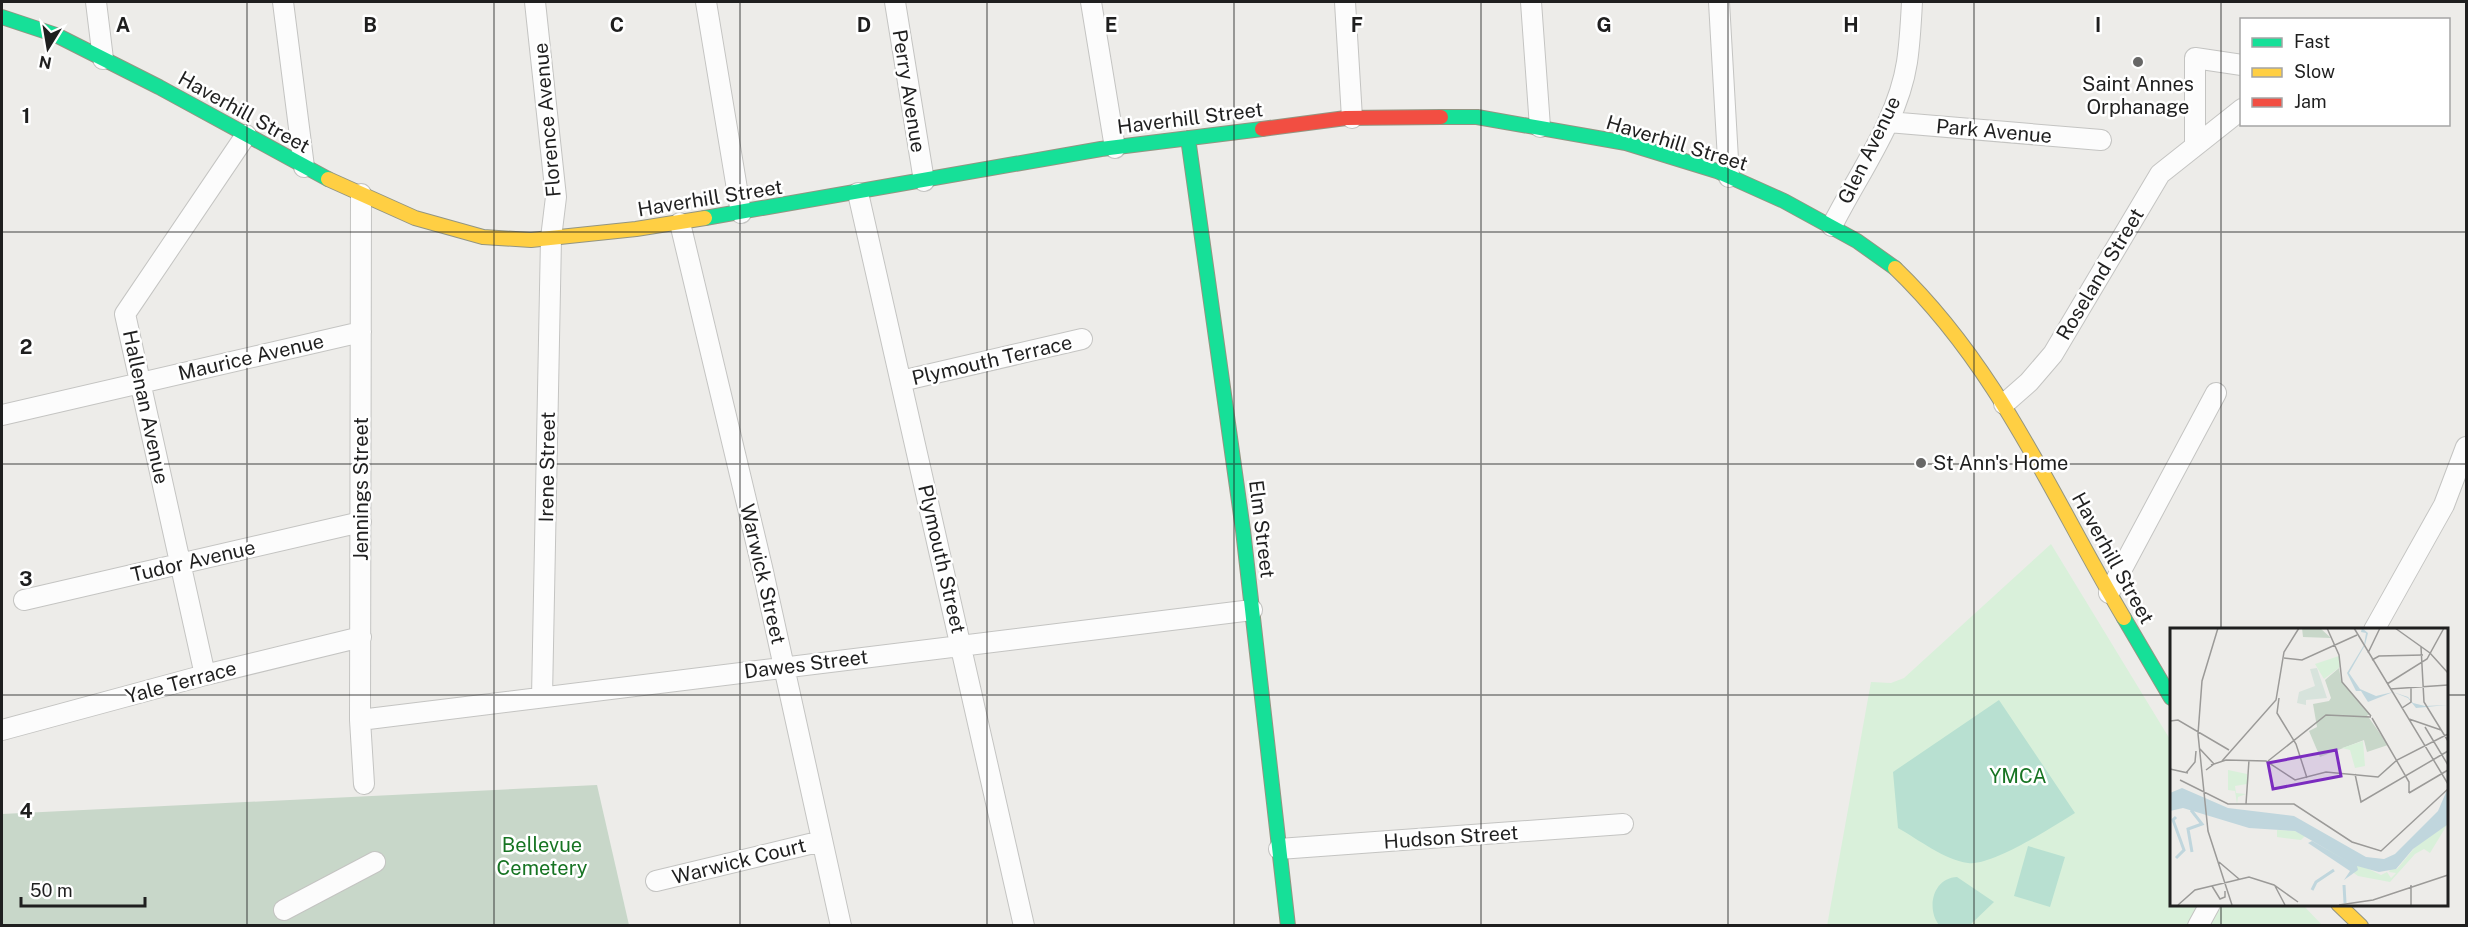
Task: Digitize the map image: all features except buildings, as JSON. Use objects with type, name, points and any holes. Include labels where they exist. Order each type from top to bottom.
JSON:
[{"type":"main road","name":"Haverhill Street","points":[[2,17],[56,35],[304,167],[361,194],[415,218],[483,237],[531,240],[680,223],[858,194],[1115,147],[1352,118],[1477,117],[1626,143],[1729,177],[1784,201],[1832,226],[1890,264],[1929,301],[1965,346],[2026,438],[2109,593],[2170,696]]},
{"type":"main road","name":"Elm Street","points":[[1188,138],[1252,610],[1288,926]]},
{"type":"main road","points":[[2339,906],[2342,926]]},
{"type":"main road","points":[[2340,906],[2361,926]]},
{"type":"street","points":[[96,2],[103,59]]},
{"type":"street","points":[[283,2],[304,167]]},
{"type":"street","name":"Florence Avenue","points":[[535,2],[556,197],[551,238]]},
{"type":"street","points":[[706,2],[741,213]]},
{"type":"street","name":"Perry Avenue","points":[[895,2],[924,181]]},
{"type":"street","points":[[1091,2],[1115,147]]},
{"type":"street","points":[[1345,2],[1352,118]]},
{"type":"street","points":[[1531,2],[1540,127]]},
{"type":"street","points":[[1719,2],[1729,177]]},
{"type":"street","name":"Glen Avenue","points":[[1832,226],[1888,122],[1907,63],[1912,2]]},
{"type":"street","points":[[2195,144],[2195,58],[2240,65]]},
{"type":"street","name":"Roseland Street","points":[[2004,404],[2030,382],[2053,354],[2160,174],[2195,144],[2240,111]]},
{"type":"street","name":"Park Avenue","points":[[1888,122],[2101,140]]},
{"type":"street","name":"Hallenan Avenue","points":[[205,675],[126,314],[246,135]]},
{"type":"street","name":"Jennings Street","points":[[361,194],[360,720],[363,784]]},
{"type":"street","name":"Plymouth Street","points":[[858,194],[1024,926]]},
{"type":"street","name":"Warwick Street","points":[[680,223],[841,926]]},
{"type":"street","name":"Irene Street","points":[[542,697],[551,238]]},
{"type":"street","name":"Maurice Avenue","points":[[2,415],[361,332]]},
{"type":"street","name":"Plymouth Terrace","points":[[901,381],[1083,339]]},
{"type":"street","points":[[2109,593],[2216,393]]},
{"type":"street","points":[[2375,628],[2444,505],[2466,447]]},
{"type":"street","name":"Tudor Avenue","points":[[24,600],[361,522]]},
{"type":"street","name":"Dawes Street","points":[[360,720],[783,666],[1252,610]]},
{"type":"street","name":"Yale Terrace","points":[[2,730],[205,675],[360,637]]},
{"type":"street","name":"Hudson Street","points":[[1279,849],[1623,824]]},
{"type":"street","name":"Warwick Court","points":[[656,881],[822,841]]},
{"type":"street","points":[[284,910],[375,862]]},
{"type":"street","points":[[2198,926],[2209,906]]},
{"type":"green space","name":"YMCA","points":[[2051,544],[2170,739],[2170,906],[2304,906],[2322,925],[1827,926],[1871,682],[1891,683],[1904,678]]},
{"type":"green space","points":[[1999,700],[2075,813],[2006,852],[1978,863],[1968,863],[1941,854],[1898,828],[1893,772]]},
{"type":"green space","name":"Bellevue Cemetery","points":[[597,785],[629,925],[2,926],[2,814]]},
{"type":"green space","points":[[2028,846],[2065,857],[2050,907],[2014,896]]},
{"type":"green space","points":[[1957,877],[1994,902],[1970,925],[1939,925],[1933,910],[1934,895],[1942,883]]},
{"type":"traffic: fast","points":[[2,17],[56,35],[159,87],[328,179]]},
{"type":"traffic: fast","points":[[1441,117],[1477,117],[1626,143],[1717,171],[1784,201],[1857,241],[1895,268]]},
{"type":"traffic: fast","points":[[705,218],[1101,149],[1262,129]]},
{"type":"traffic: fast","points":[[1188,138],[1243,530],[1288,926]]},
{"type":"traffic: fast","points":[[2124,618],[2170,696]]},
{"type":"traffic: slow","points":[[328,179],[415,218],[483,237],[531,240],[636,229],[705,218]]},
{"type":"traffic: slow","points":[[1895,268],[1932,307],[1965,348],[1994,391],[2124,618]]},
{"type":"traffic: slow","points":[[2340,906],[2361,926]]},
{"type":"traffic: jam","points":[[1262,129],[1346,118],[1441,117]]},
{"type":"place","name":"Saint Annes Orphanage","points":[[2138,62]]},
{"type":"place","name":"St Ann's Home","points":[[1921,463]]}]
